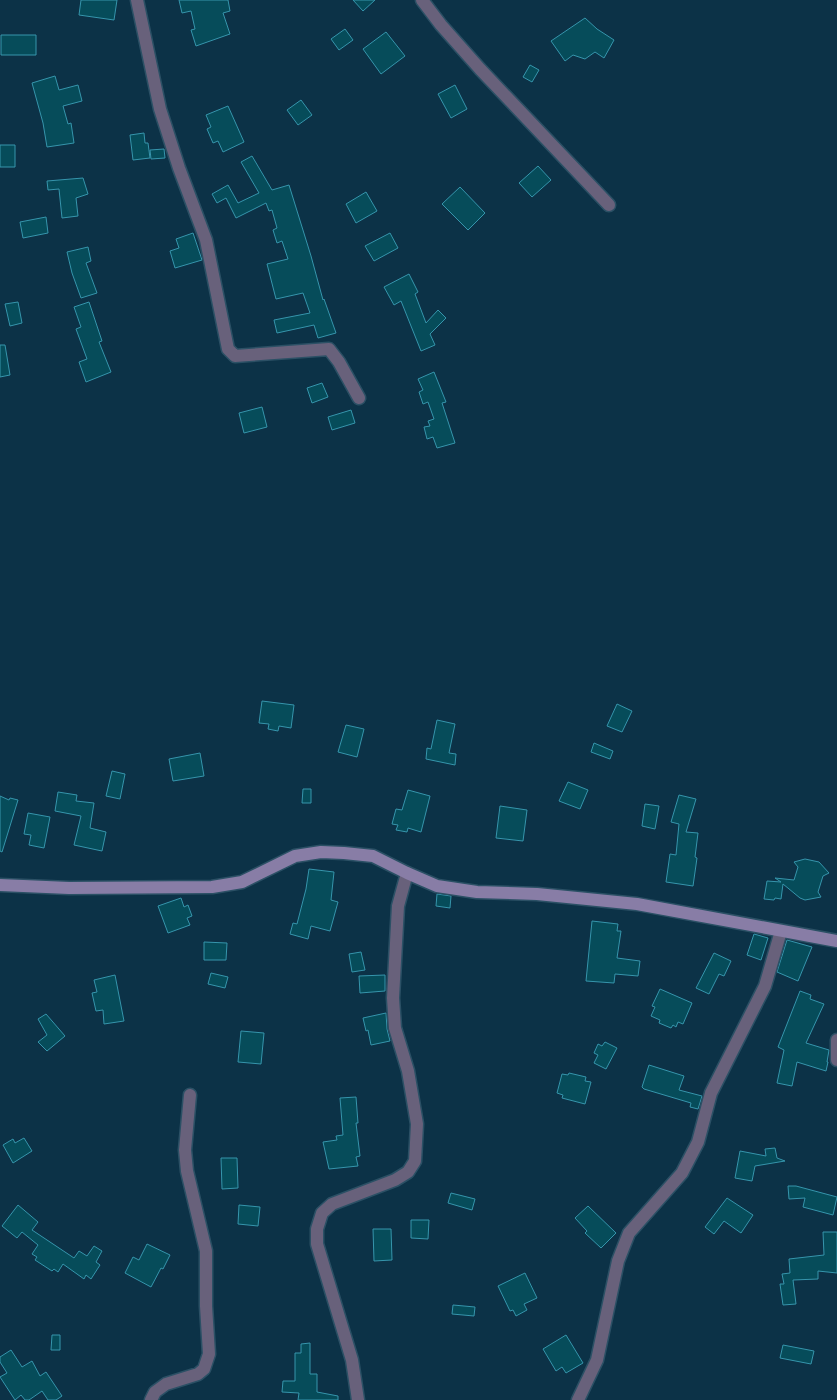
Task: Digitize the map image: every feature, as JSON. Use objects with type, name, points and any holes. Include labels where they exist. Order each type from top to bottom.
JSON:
[{"type":"street","points":[[137,0],[160,109],[179,168],[206,240],[228,349],[235,356],[329,350],[339,362],[359,398]]},
{"type":"street","points":[[422,0],[480,69],[610,205]]},
{"type":"street","points":[[0,885],[68,888],[212,887],[242,882],[295,856],[321,852],[373,856],[437,886],[477,892],[537,894],[637,904],[837,941]]},
{"type":"street","points":[[358,1400],[352,1360],[317,1244],[317,1229],[322,1213],[332,1204],[394,1180],[408,1172],[415,1161],[417,1124],[408,1071],[395,1028],[393,998],[398,906],[407,873]]},
{"type":"street","points":[[578,1400],[597,1360],[618,1261],[629,1233],[682,1173],[698,1142],[711,1093],[765,986],[780,931]]},
{"type":"street","points":[[837,1040],[837,1060]]},
{"type":"street","points":[[151,1400],[155,1392],[166,1384],[198,1374],[204,1369],[209,1354],[206,1306],[206,1251],[187,1171],[185,1150],[190,1095]]},
{"type":"building","points":[[81,0],[117,0],[114,20],[79,15]]},
{"type":"building","points":[[179,0],[228,0],[230,11],[223,13],[230,34],[196,46],[191,30],[195,29],[191,11],[182,13]]},
{"type":"building","points":[[353,0],[375,0],[363,11]]},
{"type":"building","points":[[585,18],[597,29],[614,40],[604,58],[595,52],[585,59],[573,55],[565,61],[551,41]]},
{"type":"building","points":[[345,29],[353,40],[339,50],[331,39]]},
{"type":"building","points":[[386,32],[405,56],[381,74],[363,49]]},
{"type":"building","points":[[1,35],[36,35],[36,55],[1,55]]},
{"type":"building","points":[[530,65],[539,70],[532,82],[523,77]]},
{"type":"building","points":[[55,76],[59,90],[78,85],[82,101],[63,106],[68,124],[71,123],[74,143],[47,147],[43,123],[32,83]]},
{"type":"building","points":[[455,85],[467,109],[451,118],[438,94]]},
{"type":"building","points":[[301,100],[312,115],[298,125],[287,110]]},
{"type":"building","points":[[228,106],[244,142],[223,152],[218,141],[213,143],[207,129],[211,127],[206,115]]},
{"type":"building","points":[[144,133],[145,143],[148,143],[150,158],[133,160],[130,135]]},
{"type":"building","points":[[0,145],[15,145],[15,167],[0,167]]},
{"type":"building","points":[[164,149],[165,158],[151,159],[150,150]]},
{"type":"building","points":[[252,156],[272,190],[289,185],[323,300],[336,333],[318,338],[314,325],[277,333],[274,320],[310,313],[303,293],[276,299],[267,264],[288,259],[282,241],[277,243],[273,230],[277,228],[272,210],[269,211],[266,203],[236,218],[226,198],[217,203],[212,194],[228,185],[238,203],[259,193],[241,162]]},
{"type":"building","points":[[538,166],[551,180],[532,197],[519,183]]},
{"type":"building","points":[[83,178],[88,194],[76,198],[78,216],[62,218],[59,189],[48,190],[47,181]]},
{"type":"building","points":[[460,187],[485,213],[468,230],[442,204]]},
{"type":"building","points":[[366,192],[377,211],[356,223],[346,204]]},
{"type":"building","points":[[46,217],[48,233],[23,238],[20,222]]},
{"type":"building","points":[[193,233],[202,260],[175,268],[170,251],[179,248],[176,239]]},
{"type":"building","points":[[390,233],[398,248],[374,261],[365,246]]},
{"type":"building","points":[[88,247],[91,261],[86,263],[97,293],[81,298],[67,252]]},
{"type":"building","points":[[409,274],[418,292],[415,294],[426,323],[438,310],[446,318],[430,334],[435,345],[421,351],[401,301],[394,305],[384,287]]},
{"type":"building","points":[[18,302],[22,323],[10,326],[5,304]]},
{"type":"building","points":[[89,302],[102,341],[99,342],[111,372],[86,382],[79,362],[87,359],[76,329],[81,327],[74,307]]},
{"type":"building","points":[[0,345],[5,345],[10,375],[0,377]]},
{"type":"building","points":[[434,372],[446,402],[442,403],[455,443],[437,448],[433,437],[427,439],[424,427],[430,426],[428,421],[434,419],[428,402],[423,404],[419,392],[423,390],[418,379]]},
{"type":"building","points":[[322,383],[328,397],[312,403],[307,388]]},
{"type":"building","points":[[262,407],[267,427],[244,433],[239,413]]},
{"type":"building","points":[[351,410],[355,423],[332,430],[328,417]]},
{"type":"building","points":[[262,701],[294,705],[291,728],[279,726],[278,731],[268,729],[269,724],[259,723]]},
{"type":"building","points":[[617,704],[632,711],[622,732],[607,726]]},
{"type":"building","points":[[437,720],[455,724],[449,753],[456,754],[455,765],[426,759],[427,748],[431,749]]},
{"type":"building","points":[[346,725],[364,729],[357,757],[338,752]]},
{"type":"building","points":[[594,743],[613,751],[610,759],[591,752]]},
{"type":"building","points":[[200,753],[204,776],[173,781],[169,759]]},
{"type":"building","points":[[112,771],[125,774],[120,799],[106,796]]},
{"type":"building","points":[[568,782],[588,790],[580,809],[559,801]]},
{"type":"building","points":[[303,789],[311,789],[311,803],[302,803]]},
{"type":"building","points":[[408,790],[430,796],[421,832],[408,828],[407,832],[396,830],[398,825],[392,824],[396,809],[402,810]]},
{"type":"building","points":[[58,792],[77,795],[76,801],[94,803],[90,828],[106,832],[102,851],[74,845],[81,816],[55,811]]},
{"type":"building","points":[[679,795],[696,799],[686,832],[698,833],[693,886],[666,882],[670,854],[676,855],[679,824],[671,822]]},
{"type":"building","points":[[0,796],[9,800],[10,798],[18,800],[2,852],[0,851]]},
{"type":"building","points":[[645,804],[659,806],[655,829],[642,826]]},
{"type":"building","points":[[500,806],[527,810],[523,841],[496,838]]},
{"type":"building","points":[[28,813],[50,817],[44,848],[29,845],[31,835],[24,834]]},
{"type":"building","points":[[805,859],[819,862],[829,873],[823,876],[818,892],[821,897],[805,900],[783,884],[781,899],[764,899],[767,881],[781,882],[775,878],[794,880],[798,867],[794,862]]},
{"type":"building","points":[[309,869],[334,872],[331,900],[338,902],[330,931],[311,926],[308,939],[290,934],[293,923],[297,924]]},
{"type":"building","points":[[437,894],[451,896],[450,908],[436,906]]},
{"type":"building","points":[[181,898],[184,907],[188,905],[192,916],[187,918],[190,925],[168,933],[158,906]]},
{"type":"building","points":[[592,921],[618,924],[617,931],[621,931],[617,958],[640,961],[638,976],[615,974],[614,983],[586,981]]},
{"type":"building","points":[[754,934],[768,938],[761,960],[747,955]]},
{"type":"building","points":[[787,940],[812,947],[798,981],[777,972]]},
{"type":"building","points":[[204,942],[227,943],[226,960],[204,960]]},
{"type":"building","points":[[361,952],[365,970],[352,972],[349,954]]},
{"type":"building","points":[[714,953],[731,961],[724,976],[719,974],[709,994],[696,988]]},
{"type":"building","points":[[211,973],[228,977],[225,988],[208,984]]},
{"type":"building","points":[[115,975],[124,1021],[104,1024],[103,1010],[96,1011],[92,993],[97,992],[94,980]]},
{"type":"building","points":[[385,975],[385,991],[360,993],[359,976]]},
{"type":"building","points":[[660,989],[692,1003],[683,1024],[678,1022],[676,1027],[673,1025],[671,1028],[659,1023],[660,1020],[651,1016],[655,1007],[652,1006]]},
{"type":"building","points":[[800,991],[811,995],[810,999],[824,1004],[806,1043],[829,1050],[828,1062],[826,1071],[797,1062],[792,1086],[777,1083],[784,1050],[778,1047]]},
{"type":"building","points":[[386,1013],[390,1041],[371,1045],[363,1018]]},
{"type":"building","points":[[46,1014],[65,1036],[47,1051],[38,1042],[47,1035],[38,1019]]},
{"type":"building","points":[[241,1031],[264,1033],[261,1064],[238,1062]]},
{"type":"building","points":[[605,1042],[617,1048],[606,1069],[594,1063],[598,1055],[594,1053],[598,1044],[602,1046]]},
{"type":"building","points":[[649,1065],[684,1076],[679,1090],[702,1096],[698,1109],[690,1107],[691,1103],[644,1089],[642,1087]]},
{"type":"building","points":[[569,1073],[586,1077],[585,1081],[591,1082],[585,1104],[562,1098],[563,1095],[557,1093],[562,1074],[568,1075]]},
{"type":"building","points":[[356,1097],[358,1123],[356,1123],[360,1156],[356,1157],[358,1166],[329,1169],[323,1142],[337,1140],[336,1136],[343,1135],[340,1098]]},
{"type":"building","points":[[24,1138],[32,1151],[13,1163],[3,1145],[13,1139],[15,1143]]},
{"type":"building","points":[[775,1148],[777,1158],[785,1161],[755,1166],[752,1181],[735,1178],[740,1151],[766,1156],[765,1149]]},
{"type":"building","points":[[221,1158],[237,1158],[238,1188],[222,1189]]},
{"type":"building","points":[[788,1186],[796,1186],[837,1197],[833,1215],[803,1207],[805,1198],[789,1199]]},
{"type":"building","points":[[451,1193],[475,1199],[472,1210],[448,1203]]},
{"type":"building","points":[[727,1198],[753,1215],[741,1233],[724,1221],[714,1234],[705,1227]]},
{"type":"building","points":[[18,1205],[38,1222],[32,1230],[74,1258],[79,1251],[87,1256],[94,1246],[102,1251],[96,1262],[100,1265],[91,1279],[86,1275],[84,1279],[63,1264],[58,1272],[54,1269],[52,1271],[35,1260],[37,1257],[32,1254],[38,1245],[22,1232],[17,1238],[2,1226]]},
{"type":"building","points":[[239,1205],[260,1207],[258,1226],[238,1224]]},
{"type":"building","points":[[588,1206],[616,1233],[601,1248],[585,1233],[587,1231],[575,1218]]},
{"type":"building","points":[[411,1220],[429,1220],[428,1239],[411,1238]]},
{"type":"building","points":[[373,1229],[391,1229],[392,1260],[374,1261]]},
{"type":"building","points":[[823,1232],[837,1232],[837,1273],[818,1271],[818,1279],[793,1280],[796,1304],[783,1305],[780,1284],[784,1284],[782,1274],[790,1273],[789,1259],[824,1255]]},
{"type":"building","points":[[147,1244],[170,1255],[151,1287],[125,1273],[133,1257],[139,1260]]},
{"type":"building","points":[[525,1273],[537,1298],[524,1304],[527,1310],[516,1316],[513,1310],[510,1311],[498,1286]]},
{"type":"building","points":[[453,1305],[475,1307],[474,1316],[452,1314]]},
{"type":"building","points":[[52,1335],[60,1335],[60,1350],[51,1350]]},
{"type":"building","points":[[566,1335],[583,1363],[566,1373],[562,1367],[556,1371],[543,1349]]},
{"type":"building","points":[[310,1343],[310,1374],[317,1374],[317,1392],[338,1396],[338,1400],[298,1400],[299,1393],[282,1392],[283,1381],[295,1381],[295,1353],[301,1353],[301,1344]]},
{"type":"building","points":[[783,1345],[814,1351],[811,1364],[780,1358]]},
{"type":"building","points":[[11,1350],[22,1367],[32,1361],[40,1376],[46,1372],[62,1396],[56,1400],[48,1400],[42,1391],[29,1400],[25,1400],[21,1395],[15,1400],[0,1377],[7,1373],[0,1362],[0,1357]]}]
